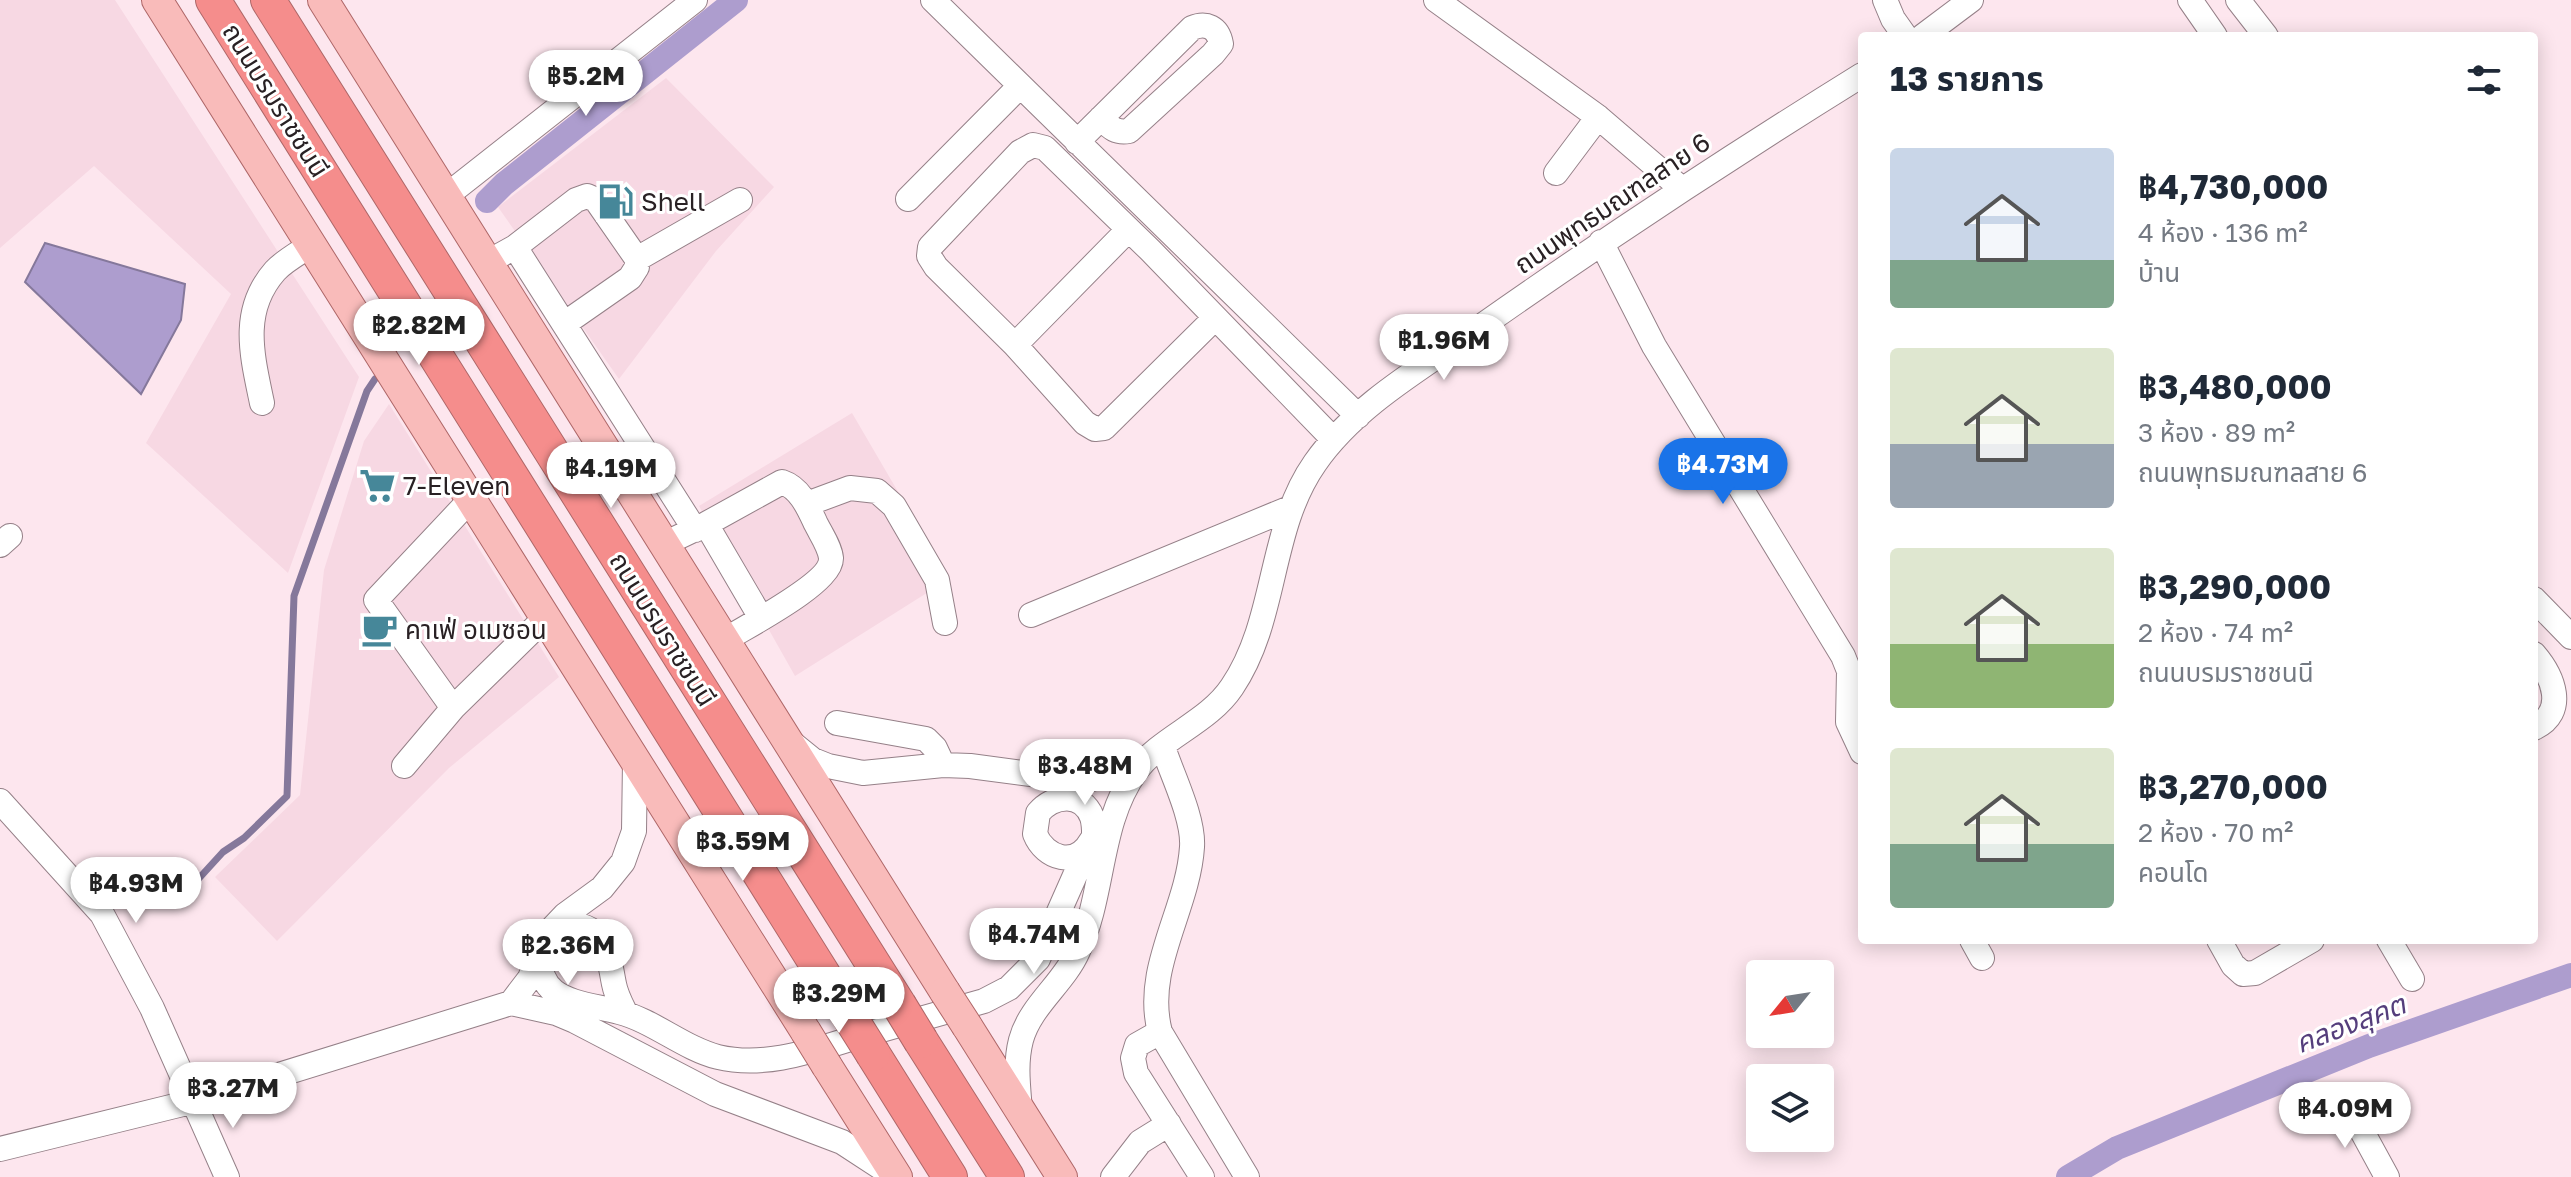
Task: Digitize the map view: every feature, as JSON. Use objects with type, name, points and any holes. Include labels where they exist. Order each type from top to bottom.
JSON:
[{"type":"highway","points":[[194,0],[297,134]]},
{"type":"highway","name":"ถนนบรมราชชนนี","points":[[213,0],[950,1177]]},
{"type":"highway","name":"ถนนบรมราชชนนี","points":[[268,0],[1007,1177]]},
{"type":"main road","points":[[157,0],[896,1177]]},
{"type":"main road","points":[[323,0],[1062,1177]]},
{"type":"street","points":[[446,196],[695,0]]},
{"type":"street","points":[[933,0],[1358,416]]},
{"type":"street","points":[[1436,0],[1598,117],[1682,189]]},
{"type":"street","points":[[1885,0],[1902,32]]},
{"type":"street","points":[[2190,0],[2212,32]]},
{"type":"street","points":[[2238,0],[2263,32]]},
{"type":"street","points":[[1077,142],[1101,118],[1192,28],[1201,25],[1211,27],[1219,35],[1221,44],[1213,54],[1129,131],[1112,129],[1101,118]]},
{"type":"street","name":"ถนนพุทธมณฑลสาย 6","points":[[1021,1112],[1018,1055],[1022,1035],[1030,1018],[1065,976],[1078,953],[1096,899],[1116,802],[1138,767],[1201,718],[1230,690],[1249,658],[1264,618],[1290,508],[1313,465],[1333,439],[1381,396],[1601,242],[1858,78]]},
{"type":"street","points":[[908,199],[1020,86]]},
{"type":"street","points":[[1556,173],[1598,117]]},
{"type":"street","points":[[1215,318],[1104,428],[1095,429],[1085,423],[1015,345],[936,267],[929,256],[930,247],[1020,152],[1033,145],[1045,148],[1128,230],[1215,318],[1333,439]]},
{"type":"street","points":[[488,262],[515,247],[576,200],[587,196],[596,200],[637,259],[637,267],[630,278],[564,324]]},
{"type":"street","points":[[637,259],[740,200]]},
{"type":"street","points":[[1015,345],[1128,230]]},
{"type":"street","points":[[1601,242],[1654,346],[1843,656],[1849,671],[1848,722],[1858,743]]},
{"type":"street","points":[[262,403],[250,343],[251,317],[257,299],[276,270],[311,245]]},
{"type":"street","points":[[515,247],[761,618]]},
{"type":"street","points":[[664,544],[782,482],[792,485],[807,504],[831,558],[828,569],[819,580],[725,640]]},
{"type":"street","points":[[807,504],[850,488],[877,491],[894,506],[937,580],[945,623]]},
{"type":"street","points":[[453,708],[376,600],[471,499]]},
{"type":"street","points":[[1031,615],[1290,508]]},
{"type":"street","points":[[2538,603],[2571,637]]},
{"type":"street","points":[[404,766],[453,708],[545,618]]},
{"type":"street","points":[[2538,659],[2551,677],[2556,694],[2553,710],[2538,726]]},
{"type":"street","points":[[837,723],[926,739],[935,748],[943,765]]},
{"type":"street","name":"ถนนพุทธมณฑลสาย 6","points":[[787,739],[813,760],[844,771],[863,773],[943,765],[1084,781],[1138,767]]},
{"type":"street","points":[[1163,747],[1191,829],[1192,844],[1190,866],[1156,985],[1154,1011],[1160,1032],[1247,1177]]},
{"type":"street","points":[[511,1003],[524,989],[540,948],[565,915],[602,888],[623,862],[634,831],[635,762]]},
{"type":"street","points":[[1031,776],[1089,811],[1093,819],[1090,842],[1096,899]]},
{"type":"street","points":[[1064,798],[1045,805],[1038,813],[1035,834],[1045,851],[1064,858],[1081,853],[1116,802]]},
{"type":"street","points":[[0,801],[102,914],[152,1008],[227,1177]]},
{"type":"street","points":[[540,948],[545,982],[557,995],[626,1014],[700,1051],[735,1060],[790,1057],[984,1001],[1009,988],[1038,959],[1090,842]]},
{"type":"street","points":[[575,1021],[548,1002],[535,979],[540,948],[562,929],[582,926],[598,935],[609,955],[614,988],[626,1014]]},
{"type":"street","points":[[2221,944],[2233,965],[2243,974],[2255,973],[2305,944]]},
{"type":"street","points":[[2391,944],[2412,979]]},
{"type":"street","points":[[0,1149],[195,1101],[511,1003],[556,1013],[575,1021],[715,1094],[842,1142],[896,1177]]},
{"type":"street","points":[[1160,1032],[1137,1045],[1133,1058],[1136,1073],[1202,1177]]},
{"type":"street","points":[[2345,1100],[2387,1177]]},
{"type":"street","points":[[1113,1177],[1140,1142],[1169,1124]]},
{"type":"shaded area","points":[[0,0],[115,0],[359,377],[288,573],[146,443],[231,294],[94,166],[0,248]]},
{"type":"shaded area","points":[[666,78],[774,187],[716,251],[619,379],[498,207]]},
{"type":"shaded area","points":[[45,243],[185,284],[181,320],[141,394],[25,282]]},
{"type":"shaded area","points":[[389,404],[559,677],[449,768],[277,941],[215,877],[300,795],[324,570],[364,441]]},
{"type":"shaded area","points":[[852,413],[949,579],[795,676],[699,506]]},
{"type":"waterway","points":[[487,201],[504,184],[736,0]]},
{"type":"waterway","points":[[117,904],[132,906],[181,898],[223,852],[244,838],[287,796],[294,596],[367,391],[375,379]]},
{"type":"waterway","name":"คลองสุคต","points":[[2068,1177],[2117,1148],[2369,1046],[2571,975]]},
{"type":"place","name":"Shell","points":[[615,201]]},
{"type":"place","name":"7-Eleven","points":[[377,485]]},
{"type":"place","name":"คาเฟ่ อเมซอน","points":[[379,629]]}]
